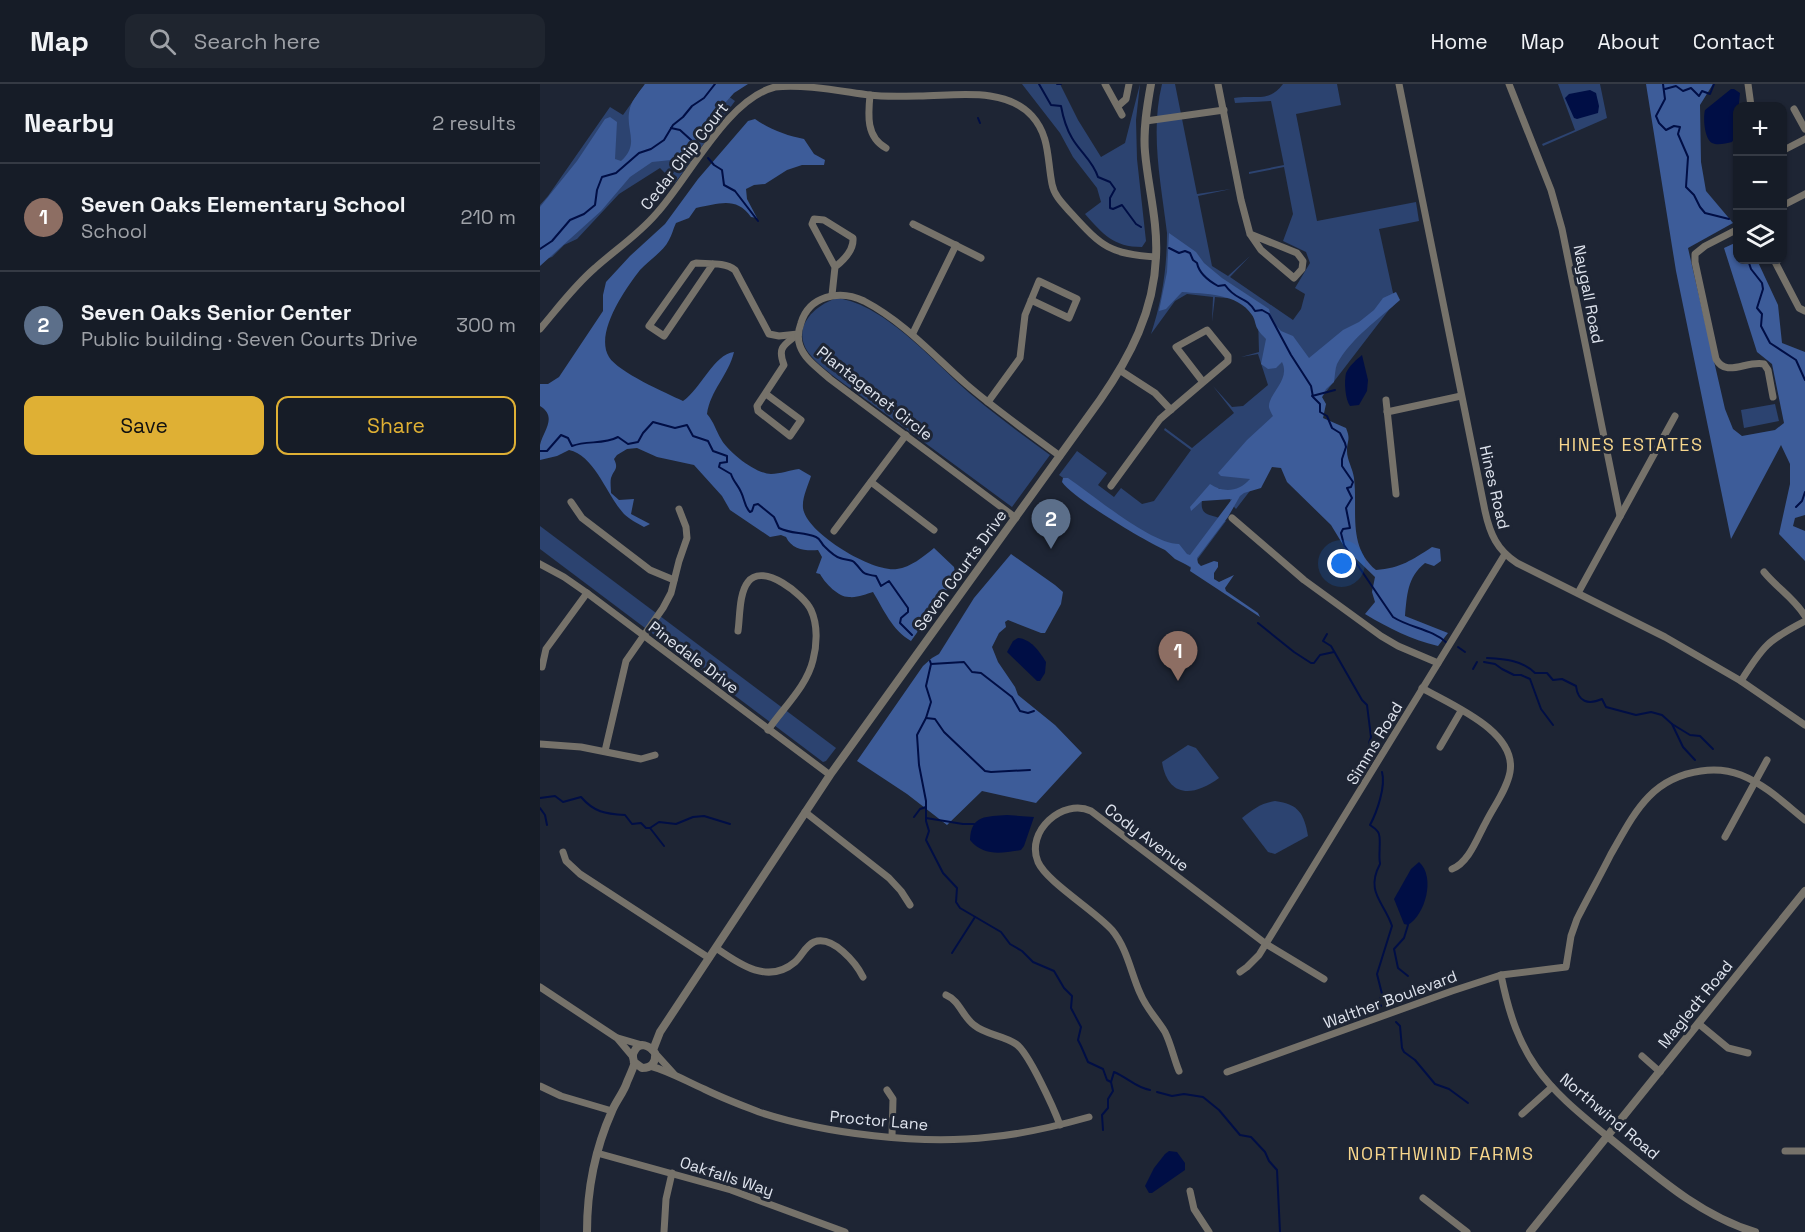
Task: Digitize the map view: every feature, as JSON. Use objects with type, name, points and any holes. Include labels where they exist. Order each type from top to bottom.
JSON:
[{"type":"street","name":"Cedar Chip Court","points":[[540,329],[584,278],[656,214],[736,110],[751,97],[767,89],[783,85],[804,84],[870,95],[992,96],[1021,106],[1038,123],[1045,136],[1052,185],[1060,201],[1090,234],[1106,246],[1123,254],[1156,257]]},
{"type":"street","points":[[1105,84],[1122,115]]},
{"type":"street","points":[[1118,106],[1126,99],[1129,84]]},
{"type":"street","name":"Seven Courts Drive","points":[[633,1059],[634,1050],[649,1048],[830,775],[1121,371],[1145,318],[1151,296],[1156,257],[1145,151],[1151,84]]},
{"type":"street","points":[[1218,84],[1241,200],[1250,234],[1253,241],[1294,278],[1302,269],[1303,261],[1297,253],[1250,234]]},
{"type":"street","name":"Hines Road","points":[[1399,84],[1461,396],[1487,520],[1494,539],[1504,554],[1525,568],[1657,632],[1741,681],[1805,725]]},
{"type":"street","name":"Naygall Road","points":[[1509,84],[1551,190],[1562,229],[1620,516]]},
{"type":"street","points":[[1748,84],[1750,102]]},
{"type":"street","points":[[870,95],[868,120],[870,131],[886,148]]},
{"type":"street","points":[[1794,109],[1805,129]]},
{"type":"street","points":[[1146,121],[1224,111]]},
{"type":"street","points":[[1787,148],[1805,139]]},
{"type":"street","points":[[1787,203],[1805,194]]},
{"type":"street","points":[[832,295],[835,267],[812,224],[814,219],[824,220],[853,238],[853,243],[844,260],[835,267]]},
{"type":"street","points":[[913,224],[981,258]]},
{"type":"street","points":[[1733,231],[1695,254],[1716,359],[1720,366],[1727,369],[1757,363],[1764,364],[1768,370],[1773,397]]},
{"type":"street","points":[[913,333],[956,245]]},
{"type":"street","points":[[713,264],[663,336],[649,326],[693,264],[713,264],[725,265],[735,270],[769,334],[779,336],[798,334]]},
{"type":"street","points":[[1776,264],[1799,308],[1805,311]]},
{"type":"street","points":[[988,402],[1020,358],[1025,315],[1031,300],[1039,281],[1077,299],[1069,318],[1031,300]]},
{"type":"street","points":[[766,394],[801,420],[790,436],[758,411],[757,406],[784,365],[780,355],[783,346],[798,334],[807,309],[832,295],[844,294],[880,310],[913,333],[988,402],[1060,456]]},
{"type":"street","points":[[1111,486],[1160,418],[1228,362],[1228,356],[1207,330],[1176,347],[1203,382]]},
{"type":"street","name":"Plantagenet Circle","points":[[798,334],[799,344],[809,361],[830,379],[1016,518]]},
{"type":"street","points":[[1121,371],[1155,393],[1171,410]]},
{"type":"street","points":[[1388,412],[1461,396]]},
{"type":"street","points":[[1386,400],[1396,494]]},
{"type":"street","points":[[1578,593],[1675,416]]},
{"type":"street","points":[[834,531],[906,435]]},
{"type":"street","points":[[871,482],[934,530]]},
{"type":"street","points":[[571,502],[582,518],[650,570],[674,580]]},
{"type":"street","points":[[605,751],[623,670],[630,653],[667,603],[687,538],[686,527],[679,509]]},
{"type":"street","points":[[1232,518],[1304,580],[1381,636],[1438,663]]},
{"type":"street","name":"Simms Road","points":[[1240,972],[1254,961],[1266,944],[1504,554]]},
{"type":"street","name":"Pinedale Drive","points":[[540,564],[587,593],[830,775]]},
{"type":"street","points":[[1764,572],[1775,586],[1798,604],[1805,616]]},
{"type":"street","points":[[738,631],[744,590],[750,579],[757,576],[768,575],[778,580],[806,602],[812,613],[816,643],[810,671],[768,730]]},
{"type":"street","points":[[542,667],[546,649],[587,593]]},
{"type":"street","points":[[1741,681],[1765,646],[1781,632],[1805,621]]},
{"type":"street","points":[[1422,688],[1498,735],[1506,748],[1510,768],[1507,783],[1475,842],[1461,864],[1452,870]]},
{"type":"street","points":[[1440,747],[1461,711]]},
{"type":"street","points":[[540,744],[581,747],[641,759],[655,755]]},
{"type":"street","points":[[1725,837],[1767,760]]},
{"type":"street","name":"Walther Boulevard","points":[[1227,1072],[1501,975],[1566,967],[1571,936],[1577,919],[1632,818],[1651,794],[1660,786],[1676,778],[1707,770],[1730,772],[1755,782]]},
{"type":"street","points":[[1755,782],[1805,820]]},
{"type":"street","name":"Cody Avenue","points":[[1179,1071],[1166,1034],[1141,996],[1114,932],[1095,913],[1047,875],[1036,856],[1036,844],[1044,826],[1063,810],[1076,807],[1091,811],[1266,944],[1324,979]]},
{"type":"street","points":[[805,812],[889,878],[910,905]]},
{"type":"street","points":[[563,852],[566,861],[580,874],[709,958]]},
{"type":"street","name":"Magledt Road","points":[[1530,1232],[1805,891]]},
{"type":"street","points":[[716,948],[748,969],[772,972],[793,963],[812,943],[825,941],[852,961],[863,977]]},
{"type":"street","name":"Northwind Road","points":[[1501,975],[1509,1012],[1520,1041],[1533,1064],[1551,1088],[1607,1136],[1703,1210],[1727,1223],[1755,1232]]},
{"type":"street","points":[[540,987],[617,1038],[649,1048],[654,1062],[626,1085]]},
{"type":"street","points":[[946,995],[956,1001],[976,1027],[1012,1042],[1021,1049],[1055,1111],[1060,1125]]},
{"type":"street","points":[[1699,1024],[1728,1048],[1748,1053]]},
{"type":"street","points":[[617,1038],[633,1059],[646,1067]]},
{"type":"street","name":"Proctor Lane","points":[[649,1048],[674,1074]]},
{"type":"street","points":[[1642,1056],[1660,1072]]},
{"type":"street","points":[[587,1232],[590,1190],[597,1153],[612,1111],[626,1085],[633,1059]]},
{"type":"street","name":"Proctor Lane","points":[[646,1067],[674,1074],[730,1101],[778,1118],[822,1128],[892,1136],[957,1139],[990,1137],[1060,1125],[1089,1117]]},
{"type":"street","points":[[540,1086],[553,1093],[612,1111]]},
{"type":"street","points":[[1522,1114],[1551,1088]]},
{"type":"street","points":[[887,1089],[893,1099],[892,1136]]},
{"type":"street","points":[[1785,1151],[1805,1151]]},
{"type":"street","name":"Oakfalls Way","points":[[597,1153],[731,1190],[846,1232]]},
{"type":"street","points":[[664,1232],[665,1206],[672,1173]]},
{"type":"street","points":[[1190,1191],[1194,1209],[1209,1232]]},
{"type":"street","points":[[1423,1198],[1467,1232]]},
{"type":"shaded area","points":[[645,84],[728,96],[735,101],[675,183],[660,168],[619,194],[577,239],[564,245],[552,257],[540,262],[540,205],[610,107],[623,115]]},
{"type":"shaded area","points":[[645,84],[748,84],[734,93],[707,123],[700,136],[681,155],[671,160],[652,162],[630,177],[601,211],[540,266],[540,207],[577,161],[605,119],[610,117],[617,122],[615,159],[621,161],[627,154],[631,142],[630,108]]},
{"type":"shaded area","points":[[1022,84],[1060,84],[1078,120],[1101,157],[1125,143],[1140,84],[1136,120],[1137,159],[1146,241],[1142,247],[1123,245],[1109,238],[1085,214],[1101,202],[1097,188],[1073,157],[1060,133]]},
{"type":"shaded area","points":[[1162,84],[1175,84],[1197,194],[1231,189],[1198,196],[1212,266],[1228,276],[1250,256],[1230,277],[1293,320],[1301,309],[1305,294],[1295,288],[1310,263],[1306,252],[1283,241],[1293,214],[1284,167],[1249,174],[1249,172],[1284,165],[1271,101],[1235,103],[1234,98],[1266,96],[1272,94],[1283,84],[1337,84],[1341,105],[1296,114],[1317,221],[1416,202],[1419,221],[1379,229],[1395,302],[1236,509],[1228,495],[1218,488],[1213,488],[1203,496],[1204,512],[1226,521],[1191,568],[1059,475],[1077,451],[1107,473],[1098,485],[1114,497],[1121,488],[1142,504],[1154,501],[1191,450],[1164,430],[1165,428],[1192,448],[1234,413],[1213,386],[1232,407],[1243,406],[1268,385],[1258,354],[1241,357],[1259,352],[1258,317],[1237,299],[1215,297],[1212,322],[1213,297],[1187,294],[1175,301],[1151,334],[1161,297],[1167,246],[1157,139]]},
{"type":"shaded area","points":[[1558,84],[1600,84],[1607,118],[1543,146],[1542,144],[1575,130]]},
{"type":"shaded area","points":[[1646,84],[1713,84],[1700,105],[1701,162],[1706,191],[1733,223],[1688,248],[1725,409],[1733,429],[1742,436],[1775,430],[1784,423],[1772,364],[1757,352],[1724,248],[1733,244],[1733,264],[1759,264],[1778,305],[1782,343],[1805,352],[1805,515],[1795,518],[1793,526],[1805,531],[1805,561],[1779,534],[1790,484],[1790,464],[1781,445],[1731,539],[1676,271]]},
{"type":"shaded area","points":[[1731,89],[1740,93],[1739,102],[1733,102],[1732,142],[1714,144],[1709,140],[1704,122],[1705,110]]},
{"type":"shaded area","points":[[1590,90],[1596,93],[1598,113],[1574,118],[1565,98],[1569,94]]},
{"type":"shaded area","points":[[755,119],[778,132],[804,139],[814,154],[825,160],[824,165],[802,165],[787,170],[765,184],[754,185],[746,189],[747,199],[757,218],[751,217],[739,206],[726,203],[696,208],[689,218],[676,223],[666,244],[640,270],[620,299],[609,324],[605,347],[609,357],[622,369],[683,401],[720,359],[734,352],[712,398],[707,414],[730,450],[750,466],[765,473],[774,474],[799,469],[811,476],[803,504],[807,518],[828,539],[858,558],[886,569],[897,569],[912,564],[934,548],[954,567],[956,578],[911,641],[894,625],[873,592],[852,597],[836,592],[820,574],[816,573],[822,557],[818,550],[804,550],[796,547],[781,535],[770,537],[730,510],[722,496],[694,465],[657,457],[637,448],[627,449],[617,455],[614,459],[616,467],[611,480],[611,493],[619,500],[634,499],[631,514],[650,524],[644,527],[624,514],[600,477],[578,454],[569,450],[540,460],[540,445],[549,419],[545,410],[540,406],[540,384],[548,384],[559,377],[603,311],[606,282],[665,224],[698,179],[748,121]]},
{"type":"shaded area","points":[[1169,233],[1196,252],[1204,263],[1222,278],[1269,309],[1272,321],[1281,331],[1293,336],[1309,358],[1343,330],[1359,322],[1374,310],[1383,298],[1396,292],[1400,300],[1358,337],[1337,364],[1334,382],[1326,389],[1322,397],[1326,404],[1323,418],[1346,428],[1349,438],[1347,454],[1354,478],[1357,539],[1367,561],[1376,570],[1385,569],[1406,563],[1432,547],[1440,549],[1441,561],[1434,566],[1425,563],[1411,581],[1405,616],[1448,633],[1438,646],[1400,633],[1365,614],[1375,602],[1372,592],[1375,577],[1345,548],[1331,525],[1287,482],[1281,468],[1272,467],[1261,488],[1240,496],[1228,517],[1197,558],[1201,566],[1214,561],[1218,562],[1214,579],[1219,582],[1234,575],[1225,588],[1226,591],[1258,613],[1260,617],[1190,571],[1191,567],[1080,499],[1062,482],[1063,478],[1068,478],[1138,528],[1167,542],[1179,544],[1190,555],[1232,499],[1202,501],[1191,511],[1190,507],[1210,484],[1220,489],[1231,490],[1241,487],[1250,479],[1221,476],[1218,473],[1247,440],[1273,416],[1269,408],[1270,402],[1284,375],[1282,362],[1276,368],[1268,369],[1261,364],[1266,339],[1258,329],[1253,317],[1238,302],[1210,294],[1182,292],[1166,309],[1159,311],[1167,272]]},
{"type":"shaded area","points":[[837,298],[856,303],[892,324],[973,396],[1050,455],[1012,507],[836,378],[813,358],[803,343],[804,326],[808,318],[821,306]]},
{"type":"shaded area","points":[[1362,355],[1368,380],[1367,391],[1359,405],[1350,406],[1345,390],[1346,373]]},
{"type":"shaded area","points":[[1775,404],[1779,421],[1744,428],[1741,410]]},
{"type":"shaded area","points":[[540,526],[836,748],[826,761],[823,762],[540,549]]},
{"type":"shaded area","points":[[1011,554],[1063,592],[1061,604],[1045,633],[1008,620],[1005,622],[1006,627],[999,633],[992,647],[998,662],[1018,695],[1055,725],[1082,753],[1036,803],[982,791],[947,825],[907,794],[857,761],[923,666],[939,654],[974,598]]},
{"type":"shaded area","points":[[1018,638],[1031,643],[1046,662],[1045,673],[1040,681],[1037,681],[1007,652],[1013,641]]},
{"type":"shaded area","points":[[1188,745],[1196,748],[1219,778],[1200,789],[1183,791],[1170,782],[1162,762]]},
{"type":"shaded area","points":[[1275,801],[1283,802],[1299,811],[1305,822],[1308,836],[1275,854],[1268,852],[1242,818],[1261,805]]},
{"type":"shaded area","points":[[1007,815],[1034,817],[1021,850],[1000,853],[987,851],[970,840],[973,825],[981,818]]},
{"type":"shaded area","points":[[1419,862],[1427,877],[1426,895],[1419,913],[1408,925],[1404,924],[1394,899],[1411,869]]},
{"type":"shaded area","points":[[1169,1151],[1177,1152],[1185,1163],[1185,1170],[1149,1193],[1145,1186],[1154,1168]]},
{"type":"waterway","points":[[540,249],[552,241],[570,220],[584,214],[595,205],[602,177],[616,173],[639,153],[651,149],[664,140],[673,125],[692,106],[704,98],[715,84]]},
{"type":"waterway","points":[[1039,84],[1051,105],[1061,106],[1070,134],[1093,166],[1098,177],[1110,182],[1115,189],[1110,198],[1110,208],[1122,205],[1136,224],[1141,227]]},
{"type":"waterway","points":[[1663,84],[1665,99],[1656,116],[1666,130],[1674,126],[1680,127],[1678,134],[1688,157],[1686,187],[1705,213],[1729,219]]},
{"type":"waterway","points":[[1665,89],[1676,86],[1683,91],[1691,88],[1699,96],[1702,91],[1710,94],[1714,84]]},
{"type":"waterway","points":[[978,118],[980,123]]},
{"type":"waterway","points":[[671,128],[680,130],[701,149]]},
{"type":"waterway","points":[[708,158],[722,170],[724,185],[735,191],[758,221]]},
{"type":"waterway","points":[[1169,248],[1179,253],[1185,251],[1190,253],[1202,273],[1211,282],[1218,286],[1225,285],[1255,311],[1262,310],[1269,314],[1311,386],[1313,397],[1320,404],[1320,412],[1327,416],[1332,428],[1340,433],[1345,443],[1342,466],[1353,482],[1351,487],[1347,488],[1352,498],[1346,508],[1350,528],[1343,529],[1341,533],[1344,545],[1393,617],[1435,635],[1447,643]]},
{"type":"waterway","points":[[1749,264],[1762,283],[1763,289],[1757,308],[1762,314],[1761,326],[1770,343],[1796,360],[1805,380]]},
{"type":"waterway","points":[[1312,396],[1335,390]]},
{"type":"waterway","points":[[540,451],[547,451],[561,435],[568,438],[572,446],[607,441],[618,437],[628,444],[638,442],[653,422],[675,428],[687,425],[693,436],[708,441],[713,451],[727,456],[727,462],[720,463],[719,467],[731,474],[750,512],[754,505],[758,504],[774,517],[779,528],[818,538],[836,556],[852,561],[864,573],[876,576],[881,586],[889,581],[908,608],[908,612],[901,618],[900,623],[912,635]]},
{"type":"waterway","points":[[1796,507],[1802,501],[1805,492]]},
{"type":"waterway","points":[[1258,623],[1311,663],[1314,663],[1320,655],[1334,652]]},
{"type":"waterway","points":[[1327,634],[1323,641],[1331,646],[1367,705],[1371,737],[1369,743],[1372,752]]},
{"type":"waterway","points":[[1458,647],[1465,652]]},
{"type":"waterway","points":[[1487,658],[1512,661],[1524,665],[1535,673],[1547,673],[1553,680],[1562,679],[1576,686],[1579,696],[1584,701],[1592,702],[1602,699],[1606,707],[1636,715],[1651,712],[1662,715],[1672,724],[1683,747],[1695,760]]},
{"type":"waterway","points":[[930,661],[926,686],[931,702],[917,735],[929,831],[926,840],[943,873],[957,888],[956,902],[960,908],[1001,932],[1010,944],[1022,951],[1033,962],[1054,971],[1064,988],[1072,996],[1071,1008],[1081,1027],[1078,1040],[1088,1062],[1103,1069],[1107,1080],[1111,1082]]},
{"type":"waterway","points":[[931,664],[964,662],[972,672],[981,673],[1012,697],[1020,711],[1028,713],[1034,711]]},
{"type":"waterway","points":[[1473,669],[1477,662]]},
{"type":"waterway","points":[[1484,662],[1495,664],[1514,675],[1530,679],[1541,709],[1553,725]]},
{"type":"waterway","points":[[926,718],[935,719],[944,732],[985,771],[1030,770]]},
{"type":"waterway","points":[[1672,724],[1690,735],[1700,736],[1713,749]]},
{"type":"waterway","points":[[1380,863],[1379,834],[1370,825],[1382,791],[1382,772]]},
{"type":"waterway","points":[[540,798],[555,796],[563,802],[581,797],[595,809],[625,815],[632,824],[641,823],[646,828],[650,828],[664,846]]},
{"type":"waterway","points":[[914,817],[920,809],[926,807]]},
{"type":"waterway","points":[[540,808],[545,815],[547,825]]},
{"type":"waterway","points":[[650,828],[659,822],[676,824],[693,817],[704,816],[730,824]]},
{"type":"waterway","points":[[926,818],[974,824]]},
{"type":"waterway","points":[[1380,864],[1374,882],[1375,890],[1392,926],[1377,974],[1382,994],[1379,1002],[1381,1006]]},
{"type":"waterway","points":[[952,953],[975,917]]},
{"type":"waterway","points":[[1408,925],[1404,938],[1394,949],[1398,968],[1408,976]]},
{"type":"waterway","points":[[1396,1022],[1400,1026],[1404,1052],[1415,1060],[1435,1084],[1449,1089],[1468,1103]]},
{"type":"waterway","points":[[1103,1130],[1102,1115],[1108,1108],[1108,1099],[1113,1091],[1111,1082],[1114,1072],[1150,1090]]},
{"type":"waterway","points":[[1157,1092],[1172,1096],[1184,1094],[1203,1097],[1219,1110],[1240,1135],[1251,1137],[1265,1152],[1277,1170],[1280,1232]]},
{"type":"place","name":"Seven Oaks Senior Center","points":[[1051,549]]},
{"type":"place","name":"Seven Oaks Elementary School","points":[[1178,681]]},
{"type":"district","name":"HINES ESTATES","points":[[1631,445]]},
{"type":"district","name":"NORTHWIND FARMS","points":[[1441,1154]]}]
